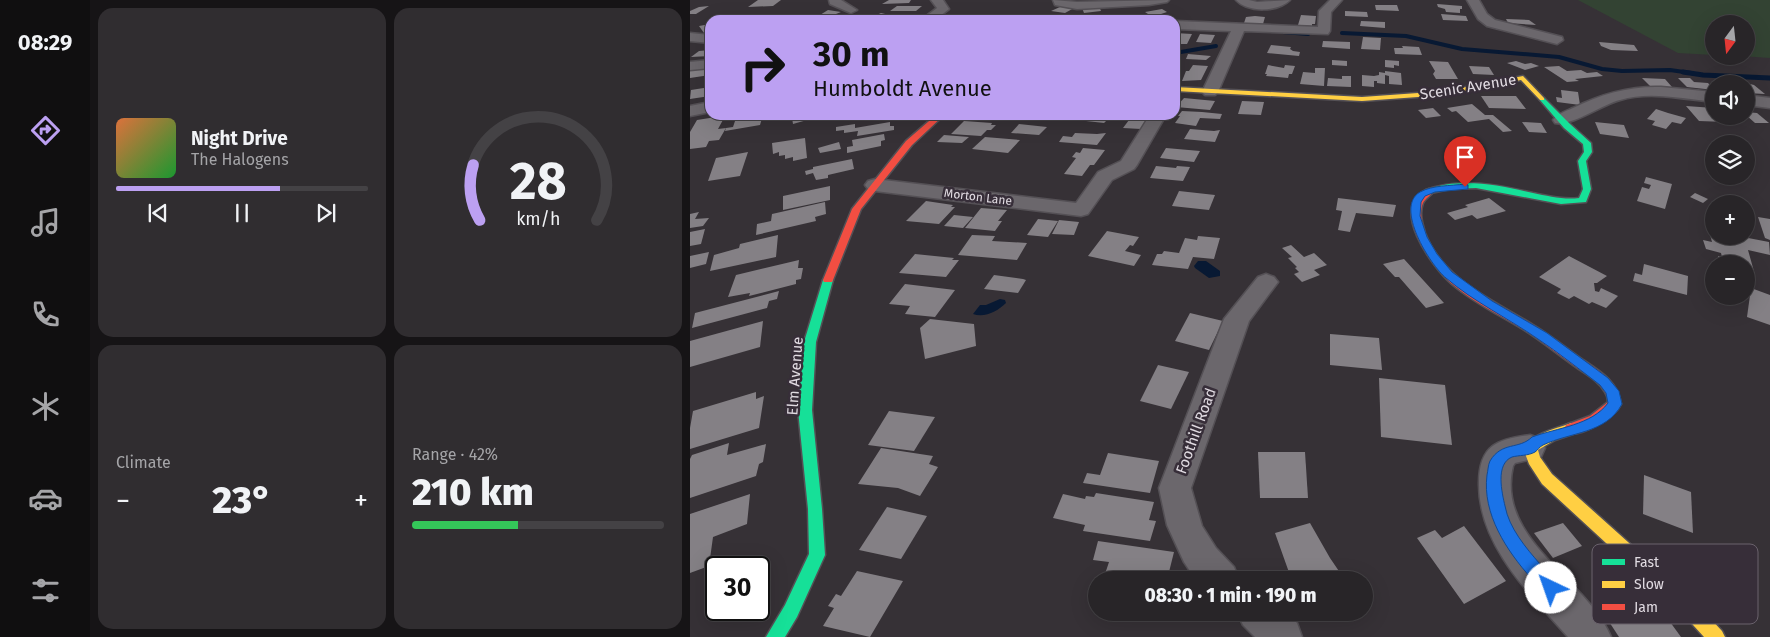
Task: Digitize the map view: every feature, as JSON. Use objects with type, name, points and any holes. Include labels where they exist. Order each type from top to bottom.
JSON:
[{"type":"street","points":[[835,0],[834,2],[851,10]]},
{"type":"street","points":[[934,15],[942,10],[943,6],[937,0]]},
{"type":"street","points":[[1059,0],[1060,3],[1073,6],[1142,3],[1163,0]]},
{"type":"street","points":[[1242,0],[1245,3],[1257,6],[1284,0]]},
{"type":"street","points":[[1180,25],[1324,31],[1325,11],[1336,0]]},
{"type":"street","points":[[1473,0],[1482,16],[1491,23],[1557,40]]},
{"type":"street","points":[[1210,92],[1239,28]]},
{"type":"street","points":[[690,37],[705,38]]},
{"type":"street","points":[[690,66],[705,64]]},
{"type":"street","name":"Scenic Avenue","points":[[1180,89],[1362,99],[1446,94],[1523,78],[1561,120],[1587,143],[1588,152],[1582,161],[1587,189],[1583,200],[1565,202],[1522,193],[1477,187],[1453,187],[1422,194],[1416,201],[1416,216],[1422,237],[1432,256],[1448,275],[1488,303],[1543,336],[1604,381],[1612,391],[1615,404],[1607,415],[1591,424],[1537,441],[1530,448]]},
{"type":"street","points":[[1561,120],[1597,102],[1629,93],[1665,92],[1705,96]]},
{"type":"street","points":[[1755,101],[1770,103]]},
{"type":"street","points":[[690,111],[705,108]]},
{"type":"street","name":"Elm Avenue","points":[[775,637],[791,611],[816,555],[815,509],[805,410],[810,342],[826,286],[842,242],[857,209],[909,143],[934,120]]},
{"type":"street","name":"Morton Lane","points":[[874,185],[1081,210],[1105,176],[1128,165],[1155,120]]},
{"type":"street","name":"Foothill Road","points":[[1211,571],[1182,523],[1176,506],[1175,488],[1237,319],[1266,282]]},
{"type":"street","points":[[1592,637],[1588,630],[1525,559],[1506,531],[1498,510],[1493,484],[1496,464],[1506,453],[1530,448],[1534,460],[1547,479],[1619,544]]},
{"type":"street","points":[[1266,621],[1284,637]]},
{"type":"street","points":[[1704,624],[1716,637]]},
{"type":"green space","points":[[1578,0],[1770,0],[1770,58],[1755,57],[1755,15],[1705,15],[1705,54],[1678,53]]},
{"type":"water","points":[[1198,261],[1206,261],[1220,271],[1220,276],[1209,278],[1195,268],[1194,266]]},
{"type":"water","points":[[1000,299],[1005,300],[1006,303],[999,309],[982,315],[973,314],[980,305],[986,305]]},
{"type":"building","points":[[758,0],[781,0],[773,6],[748,7]]},
{"type":"building","points":[[889,0],[911,0],[909,3],[882,4]]},
{"type":"building","points":[[1437,4],[1462,6],[1462,9],[1460,9],[1460,13],[1446,12],[1445,9],[1438,7]]},
{"type":"building","points":[[1375,5],[1397,5],[1399,11],[1376,10]]},
{"type":"building","points":[[709,6],[696,14],[690,14],[690,11],[699,7]]},
{"type":"building","points":[[897,6],[922,6],[916,11],[890,11]]},
{"type":"building","points":[[1099,6],[1101,11],[1084,13],[1082,8]]},
{"type":"building","points":[[1060,7],[1074,8],[1065,13],[1051,11]]},
{"type":"building","points":[[1162,9],[1167,12],[1158,15],[1147,15],[1145,12]]},
{"type":"building","points":[[828,10],[841,12],[834,15],[820,15]]},
{"type":"building","points":[[1345,11],[1367,12],[1368,17],[1345,16]]},
{"type":"building","points":[[1441,14],[1466,16],[1468,21],[1443,20]]},
{"type":"building","points":[[1301,15],[1316,16],[1315,24],[1312,24],[1312,26],[1298,25]]},
{"type":"building","points":[[1246,17],[1265,17],[1263,24],[1244,23]]},
{"type":"building","points":[[1506,19],[1529,20],[1536,25],[1508,23]]},
{"type":"building","points":[[1361,21],[1385,22],[1385,28],[1360,26]]},
{"type":"building","points":[[705,25],[705,33],[704,33],[699,26]]},
{"type":"building","points":[[1180,33],[1192,34],[1187,44],[1180,44]]},
{"type":"building","points":[[1200,34],[1215,35],[1211,43],[1196,42]]},
{"type":"building","points":[[1363,37],[1381,38],[1380,50],[1361,49]]},
{"type":"building","points":[[1323,41],[1350,42],[1350,49],[1322,47]]},
{"type":"building","points":[[1599,42],[1634,45],[1638,51],[1611,50],[1601,46]]},
{"type":"building","points":[[1271,45],[1291,47],[1290,49],[1293,51],[1300,52],[1299,56],[1267,53]]},
{"type":"building","points":[[1402,46],[1419,47],[1422,55],[1395,54],[1394,48],[1403,48]]},
{"type":"building","points":[[705,50],[705,56],[691,57],[699,51]]},
{"type":"building","points":[[1188,54],[1211,56],[1206,60],[1186,59]]},
{"type":"building","points":[[1332,60],[1347,61],[1347,66],[1332,65]]},
{"type":"building","points":[[1385,60],[1399,61],[1399,66],[1394,65],[1394,68],[1385,67]]},
{"type":"building","points":[[1429,61],[1448,62],[1458,79],[1436,79],[1433,74],[1435,71]]},
{"type":"building","points":[[1516,61],[1539,66],[1525,70],[1507,63]]},
{"type":"building","points":[[1193,65],[1208,66],[1201,80],[1182,81],[1186,71],[1189,71]]},
{"type":"building","points":[[1268,65],[1284,68],[1285,65],[1295,66],[1288,78],[1266,76]]},
{"type":"building","points":[[1469,66],[1489,67],[1494,75],[1473,74]]},
{"type":"building","points":[[1559,66],[1567,71],[1597,72],[1603,76],[1575,79],[1579,81],[1567,82],[1544,67]]},
{"type":"building","points":[[705,68],[705,76],[690,78],[690,71]]},
{"type":"building","points":[[1315,68],[1325,68],[1324,86],[1300,84],[1303,72],[1315,73]]},
{"type":"building","points":[[1385,71],[1401,73],[1402,85],[1389,84],[1389,76],[1385,75],[1385,84],[1374,81],[1374,87],[1362,86],[1362,75],[1374,76],[1379,75],[1379,72],[1385,73]]},
{"type":"building","points":[[1342,76],[1351,76],[1351,87],[1327,86],[1328,78],[1342,79]]},
{"type":"building","points":[[1642,78],[1665,79],[1672,87],[1650,86]]},
{"type":"building","points":[[1678,78],[1690,78],[1694,82],[1705,83],[1705,89],[1687,87]]},
{"type":"building","points":[[1755,86],[1765,94],[1755,93]]},
{"type":"building","points":[[705,88],[705,97],[690,99],[691,90]]},
{"type":"building","points":[[1561,90],[1578,92],[1580,105],[1557,102],[1556,97],[1562,98]]},
{"type":"building","points":[[1481,96],[1516,96],[1526,109],[1489,108]]},
{"type":"building","points":[[1184,98],[1215,101],[1210,110],[1180,107],[1180,102]]},
{"type":"building","points":[[1242,101],[1264,102],[1261,115],[1238,114]]},
{"type":"building","points":[[1472,104],[1485,115],[1493,115],[1512,131],[1503,132],[1489,119],[1468,122],[1456,111],[1452,112],[1447,108]]},
{"type":"building","points":[[1686,106],[1705,107],[1705,121],[1699,121]]},
{"type":"building","points":[[1433,108],[1441,116],[1426,118],[1418,110]]},
{"type":"building","points":[[1656,109],[1686,118],[1681,124],[1672,122],[1666,129],[1652,125],[1655,121],[1647,119]]},
{"type":"building","points":[[1182,111],[1222,114],[1220,119],[1200,118],[1196,126],[1175,123],[1180,120]]},
{"type":"building","points":[[1755,113],[1757,113],[1769,123],[1755,123]]},
{"type":"building","points":[[697,120],[723,120],[718,129],[726,128],[719,140],[709,141],[706,147],[690,149],[690,132]]},
{"type":"building","points":[[735,120],[762,120],[760,125],[725,131],[726,128],[733,127]]},
{"type":"building","points":[[792,120],[807,120],[793,124]]},
{"type":"building","points":[[1087,120],[1107,120],[1104,123]]},
{"type":"building","points":[[1129,120],[1146,121],[1141,129],[1123,128]]},
{"type":"building","points":[[964,121],[996,125],[981,136],[951,134]]},
{"type":"building","points":[[890,122],[890,126],[894,126],[894,130],[857,136],[858,131],[844,133],[844,130],[836,131],[836,127],[855,124],[855,128]]},
{"type":"building","points":[[1522,122],[1541,123],[1547,133],[1529,132]]},
{"type":"building","points":[[1595,122],[1624,125],[1629,138],[1600,134]]},
{"type":"building","points":[[1019,124],[1047,127],[1039,135],[1011,133]]},
{"type":"building","points":[[1190,129],[1220,130],[1215,142],[1184,139]]},
{"type":"building","points":[[1075,133],[1106,133],[1097,145],[1059,142],[1063,136],[1072,137]]},
{"type":"building","points":[[884,134],[885,140],[881,141],[881,146],[847,153],[847,147],[853,146],[852,140]]},
{"type":"building","points":[[944,135],[969,137],[962,143],[937,142]]},
{"type":"building","points":[[985,137],[1020,140],[1008,153],[972,149]]},
{"type":"building","points":[[805,138],[807,158],[793,161],[793,157],[785,159],[785,155],[779,156],[779,152],[773,154],[772,143]]},
{"type":"building","points":[[839,142],[841,149],[820,153],[818,148]]},
{"type":"building","points":[[1083,148],[1105,150],[1094,165],[1090,165],[1082,176],[1064,174],[1076,158],[1072,157],[1076,152],[1080,153]]},
{"type":"building","points":[[1166,148],[1200,151],[1194,162],[1160,158]]},
{"type":"building","points":[[748,152],[740,176],[708,181],[716,158]]},
{"type":"building","points":[[852,159],[854,169],[816,180],[813,173],[806,175],[805,171],[813,169],[813,167]]},
{"type":"building","points":[[1156,166],[1190,167],[1183,181],[1150,178]]},
{"type":"building","points":[[1646,177],[1672,184],[1665,209],[1637,201],[1642,187],[1649,189],[1651,185],[1644,183]]},
{"type":"building","points":[[830,186],[830,200],[783,210],[783,196]]},
{"type":"building","points":[[1179,191],[1215,195],[1209,210],[1172,206]]},
{"type":"building","points":[[1695,193],[1705,198],[1705,201],[1703,203],[1690,197]]},
{"type":"building","points":[[1338,198],[1396,205],[1393,217],[1356,213],[1350,232],[1338,230],[1342,211],[1336,210]]},
{"type":"building","points":[[1489,198],[1506,211],[1477,219],[1472,215],[1455,220],[1447,213],[1468,207],[1465,205]]},
{"type":"building","points":[[926,201],[953,205],[951,207],[955,207],[939,224],[906,221]]},
{"type":"building","points":[[825,202],[826,214],[815,217],[816,221],[756,235],[757,224],[771,221],[772,214]]},
{"type":"building","points":[[981,208],[1007,210],[998,221],[1002,221],[995,231],[965,228]]},
{"type":"building","points":[[699,212],[695,219],[709,218],[703,226],[690,228],[690,214]]},
{"type":"building","points":[[954,215],[973,217],[963,228],[944,226]]},
{"type":"building","points":[[1758,217],[1770,219],[1770,240],[1765,238]]},
{"type":"building","points":[[1038,219],[1058,221],[1048,237],[1027,235]]},
{"type":"building","points":[[1059,220],[1079,222],[1074,235],[1052,234]]},
{"type":"building","points":[[705,229],[701,244],[690,246],[690,232]]},
{"type":"building","points":[[1107,231],[1139,237],[1133,246],[1130,245],[1125,251],[1141,255],[1134,266],[1088,256]]},
{"type":"building","points":[[778,235],[776,257],[710,271],[714,255],[739,248],[740,244]]},
{"type":"building","points":[[972,235],[995,236],[992,241],[1027,243],[1017,260],[958,255]]},
{"type":"building","points":[[1198,236],[1220,238],[1214,259],[1193,257],[1188,269],[1152,265],[1157,254],[1162,254],[1164,251],[1179,253],[1185,238],[1197,240]]},
{"type":"building","points":[[1755,239],[1769,242],[1770,255],[1748,250],[1749,255],[1722,255],[1721,253],[1706,249],[1703,240],[1705,240],[1705,245],[1755,245]]},
{"type":"building","points":[[1291,245],[1304,257],[1314,253],[1327,265],[1314,270],[1320,275],[1302,282],[1294,274],[1299,272],[1295,268],[1297,267],[1288,258],[1292,257],[1282,248]]},
{"type":"building","points":[[709,252],[706,264],[690,268],[690,256]]},
{"type":"building","points":[[915,254],[959,260],[946,277],[899,273]]},
{"type":"building","points":[[1569,256],[1607,276],[1594,283],[1595,291],[1599,292],[1601,288],[1618,296],[1606,308],[1592,302],[1589,304],[1574,296],[1569,299],[1557,293],[1561,289],[1539,277]]},
{"type":"building","points":[[1404,259],[1444,303],[1426,308],[1399,277],[1395,277],[1383,264]]},
{"type":"building","points":[[799,260],[798,268],[803,268],[801,279],[796,280],[796,284],[749,296],[750,293],[728,297],[736,275]]},
{"type":"building","points":[[1644,264],[1688,276],[1687,295],[1633,281],[1635,273],[1642,275]]},
{"type":"building","points":[[994,275],[1026,280],[1018,293],[984,289]]},
{"type":"building","points":[[905,284],[955,290],[935,317],[905,314],[910,306],[889,304]]},
{"type":"building","points":[[1755,289],[1770,295],[1770,325],[1747,317],[1749,305],[1755,305]]},
{"type":"building","points":[[779,291],[777,299],[769,301],[767,308],[692,328],[695,313]]},
{"type":"building","points":[[1190,313],[1223,321],[1209,350],[1175,341]]},
{"type":"building","points":[[930,319],[974,324],[976,346],[925,359],[920,328]]},
{"type":"building","points":[[763,321],[760,347],[690,367],[690,341]]},
{"type":"building","points":[[1330,334],[1379,338],[1382,370],[1330,365]]},
{"type":"building","points":[[1158,365],[1189,372],[1171,409],[1140,401]]},
{"type":"building","points":[[1379,378],[1445,385],[1452,445],[1381,437]]},
{"type":"building","points":[[756,392],[756,399],[764,396],[759,428],[690,449],[690,428],[693,411]]},
{"type":"building","points":[[889,411],[935,417],[914,451],[868,445]]},
{"type":"building","points":[[729,443],[727,455],[766,444],[763,462],[759,464],[756,476],[690,498],[690,459],[692,455]]},
{"type":"building","points":[[881,448],[933,456],[929,464],[938,467],[920,496],[898,488],[858,484]]},
{"type":"building","points":[[1258,452],[1305,452],[1308,498],[1260,498]]},
{"type":"building","points":[[1108,453],[1159,461],[1150,493],[1083,483],[1087,473],[1100,475]]},
{"type":"building","points":[[1644,475],[1691,492],[1693,533],[1643,514]]},
{"type":"building","points":[[1096,493],[1154,502],[1149,520],[1156,521],[1150,541],[1083,531],[1085,525],[1053,518],[1063,494],[1085,499],[1086,496],[1094,497]]},
{"type":"building","points":[[750,494],[747,524],[713,537],[710,556],[705,556],[705,567],[690,573],[690,514]]},
{"type":"building","points":[[887,507],[927,516],[901,559],[859,550]]},
{"type":"building","points":[[1310,523],[1339,571],[1289,571],[1275,533]]},
{"type":"building","points":[[1563,523],[1582,546],[1553,558],[1534,533]]},
{"type":"building","points":[[1464,526],[1506,581],[1464,604],[1417,538],[1435,530],[1442,538]]},
{"type":"building","points":[[1098,541],[1174,552],[1169,571],[1106,571],[1109,562],[1093,560]]},
{"type":"building","points":[[857,571],[903,581],[870,637],[823,626],[834,608],[828,606],[836,594],[841,596]]},
{"type":"building","points":[[1611,624],[1672,624],[1681,637],[1619,637]]},
{"type":"waterway","points":[[1283,32],[1308,34]]},
{"type":"waterway","points":[[1342,33],[1406,36],[1462,49],[1559,57],[1602,69],[1622,71],[1670,70],[1691,73]]},
{"type":"waterway","points":[[1180,52],[1216,46]]},
{"type":"waterway","points":[[1683,72],[1703,75],[1770,78]]},
{"type":"traffic: fast","points":[[1429,192],[1439,188],[1463,185],[1502,189],[1554,200],[1583,200],[1587,189],[1582,161],[1588,152],[1587,143],[1567,126],[1542,99]]},
{"type":"traffic: fast","points":[[775,637],[791,611],[817,555],[815,509],[805,410],[810,342],[828,280]]},
{"type":"traffic: slow","points":[[1180,89],[1362,99],[1446,93],[1523,78],[1542,99]]},
{"type":"traffic: slow","points":[[1571,429],[1550,436],[1530,448],[1534,460],[1547,479],[1619,544]]},
{"type":"traffic: slow","points":[[1704,624],[1716,637]]},
{"type":"traffic: jam","points":[[828,280],[857,209],[909,143],[934,120]]},
{"type":"traffic: jam","points":[[1429,192],[1420,200],[1416,211],[1417,224],[1429,251],[1447,273],[1471,293],[1551,342],[1596,375],[1611,390],[1615,404],[1610,409],[1595,420],[1571,429]]},
{"type":"route","points":[[1465,187],[1433,190],[1422,194],[1416,201],[1416,216],[1422,237],[1432,256],[1448,275],[1488,303],[1543,336],[1604,381],[1612,391],[1615,404],[1607,415],[1591,424],[1537,441],[1530,448],[1506,453],[1496,464],[1493,484],[1498,510],[1506,531],[1525,559],[1551,588]]}]
